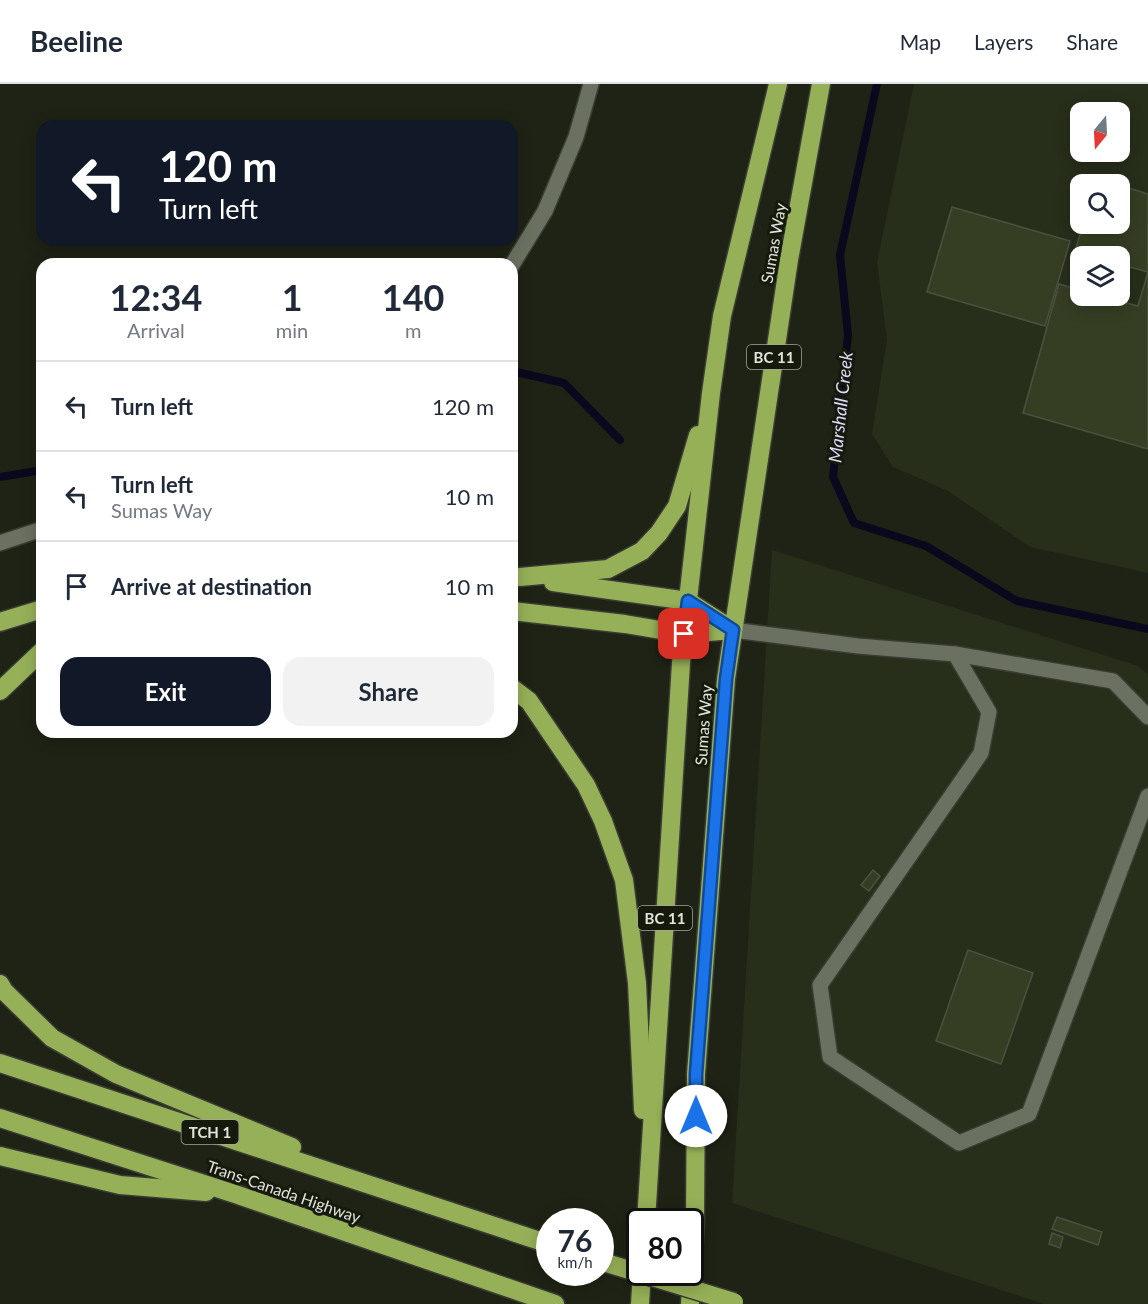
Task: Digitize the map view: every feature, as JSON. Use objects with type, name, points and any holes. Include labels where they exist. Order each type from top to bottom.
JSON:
[{"type":"highway","name":"Sumas Way","points":[[647,1208],[684,634],[711,393],[722,316],[778,84]]},
{"type":"highway","name":"Sumas Way","points":[[690,1304],[695,1221],[696,1074],[726,679],[789,260],[821,84]]},
{"type":"highway","points":[[518,577],[608,569],[642,551],[659,533],[677,506],[711,393]]},
{"type":"highway","points":[[518,577],[688,601],[733,630]]},
{"type":"highway","points":[[0,622],[36,611]]},
{"type":"highway","points":[[518,612],[625,624],[684,634],[733,630]]},
{"type":"highway","points":[[0,691],[36,657]]},
{"type":"highway","points":[[518,692],[530,701],[586,785],[603,821],[624,880],[637,983],[647,1201]]},
{"type":"highway","points":[[0,984],[4,991],[52,1038],[116,1074],[421,1201]]},
{"type":"highway","name":"Trans-Canada Highway","points":[[0,1063],[536,1240]]},
{"type":"highway","name":"Trans-Canada Highway","points":[[0,1118],[235,1194],[555,1304]]},
{"type":"highway","points":[[0,1156],[120,1185],[235,1194]]},
{"type":"highway","points":[[614,1264],[736,1303]]},
{"type":"highway","points":[[640,1304],[641,1286]]},
{"type":"street","points":[[516,258],[545,211],[576,137],[591,84]]},
{"type":"street","points":[[0,543],[36,531]]},
{"type":"street","points":[[733,630],[858,646],[955,654],[1113,681],[1148,717]]},
{"type":"street","points":[[955,654],[989,712],[981,753],[820,985],[830,1057],[959,1143],[1029,1114],[1148,796]]},
{"type":"shaded area","points":[[914,84],[1148,84],[1148,573],[1030,547],[948,491],[893,467],[872,434],[887,340],[877,262]]},
{"type":"shaded area","points":[[772,550],[1138,666],[1148,674],[1148,1304],[1044,1304],[732,1203]]},
{"type":"building","points":[[1130,188],[1148,194],[1148,272],[1130,267],[1130,246],[1076,246],[1080,234],[1130,234]]},
{"type":"building","points":[[952,207],[1070,241],[1045,326],[927,292]]},
{"type":"building","points":[[1148,272],[1148,449],[1023,413],[1059,284],[1070,287],[1070,306],[1130,306],[1130,304],[1138,306]]},
{"type":"building","points":[[873,870],[880,876],[869,891],[861,885]]},
{"type":"building","points":[[968,950],[1033,973],[1001,1064],[936,1041]]},
{"type":"building","points":[[1057,1217],[1102,1232],[1098,1245],[1052,1229]]},
{"type":"building","points":[[1052,1233],[1063,1237],[1060,1248],[1049,1244]]},
{"type":"waterway","name":"Marshall Creek","points":[[877,84],[840,255],[848,335],[833,477],[854,523],[926,546],[1017,601],[1148,629]]},
{"type":"waterway","points":[[518,372],[564,383],[620,440]]},
{"type":"waterway","points":[[0,477],[36,471]]},
{"type":"route","points":[[684,634],[688,601],[733,630],[726,679],[696,1074],[696,1116]]}]
